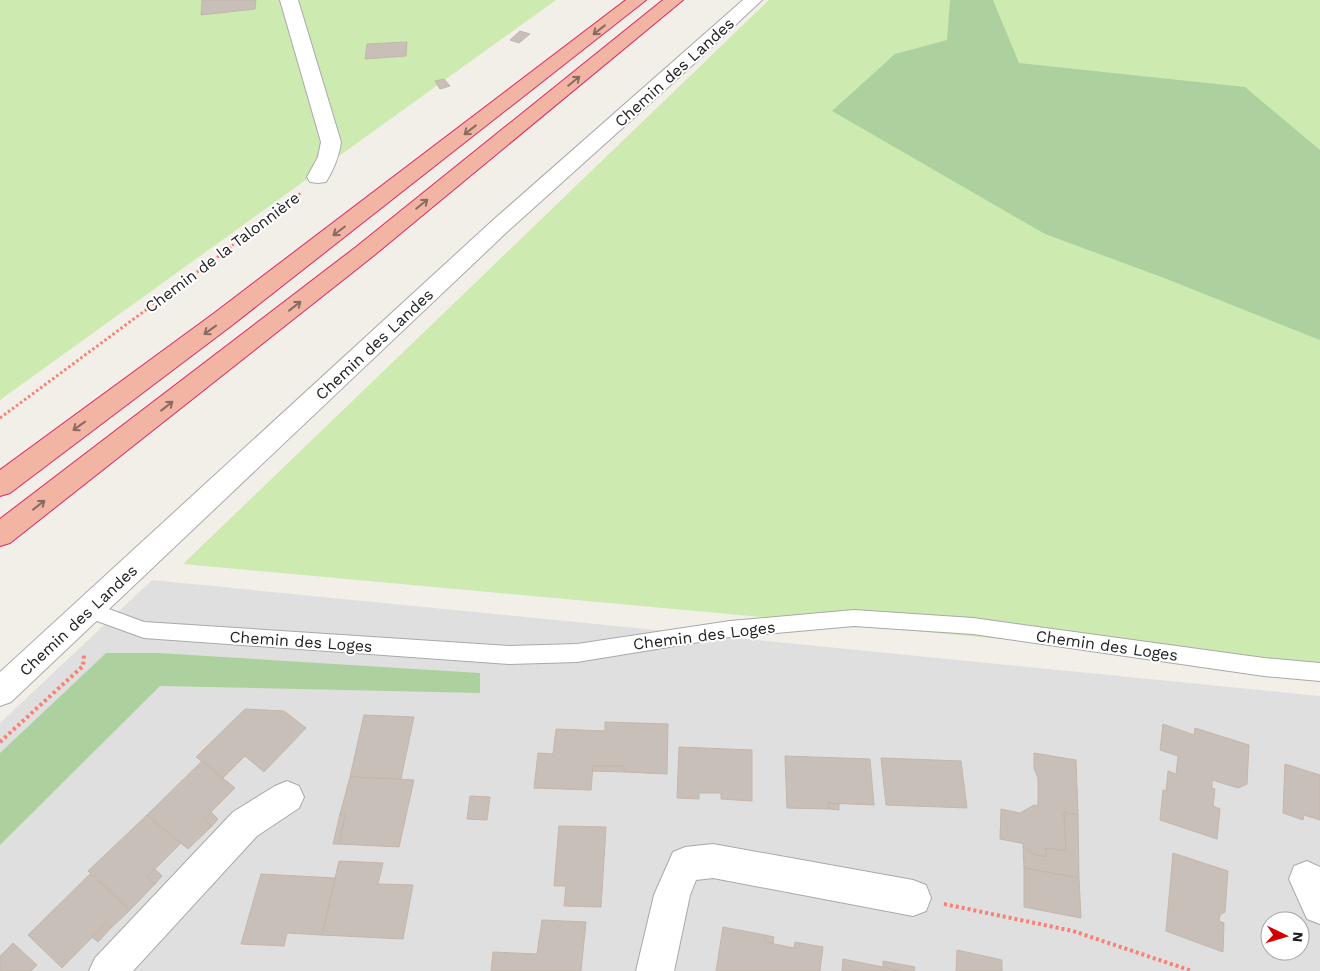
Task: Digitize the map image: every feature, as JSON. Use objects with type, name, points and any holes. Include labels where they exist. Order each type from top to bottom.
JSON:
[{"type":"highway","points":[[0,485],[222,320],[637,0]]},
{"type":"highway","points":[[0,535],[364,252],[674,0]]},
{"type":"street","points":[[289,0],[331,142],[328,157],[318,177]]},
{"type":"street","name":"Chemin des Landes","points":[[0,692],[102,615],[501,225],[708,44],[753,0]]},
{"type":"street","points":[[108,971],[245,824],[287,797]]},
{"type":"street","points":[[655,971],[672,895],[685,864],[713,861],[913,898]]},
{"type":"lane","name":"Chemin des Loges","points":[[102,615],[144,630],[509,656],[578,653],[730,630],[854,618],[973,626],[1264,667],[1320,672]]},
{"type":"path","name":"Chemin de la Talonnière","points":[[0,418],[294,200],[318,177]]},
{"type":"path","points":[[0,742],[83,666],[85,650],[102,615]]},
{"type":"path","points":[[913,898],[1073,931],[1192,971]]},
{"type":"shaded area","points":[[152,580],[1320,696],[1320,971],[0,971],[0,723]]},
{"type":"green space","points":[[0,0],[556,0],[0,400]]},
{"type":"green space","points":[[769,0],[1320,0],[1320,668],[183,564]]},
{"type":"green space","points":[[950,0],[993,0],[1019,63],[1245,87],[1320,150],[1320,340],[1164,278],[1045,234],[832,111],[895,54],[947,40]]},
{"type":"green space","points":[[106,653],[159,653],[480,673],[480,693],[160,686],[0,845],[0,753]]},
{"type":"building","points":[[202,0],[256,0],[255,9],[201,15]]},
{"type":"building","points":[[520,31],[530,34],[519,43],[510,40]]},
{"type":"building","points":[[407,42],[406,56],[365,59],[367,44]]},
{"type":"building","points":[[444,79],[450,86],[440,89],[435,81]]},
{"type":"building","points":[[245,709],[284,711],[306,728],[264,772],[245,756],[223,778],[196,757]]},
{"type":"building","points":[[364,715],[414,717],[401,779],[350,777]]},
{"type":"building","points":[[605,722],[668,724],[667,774],[624,772],[624,766],[593,766],[591,790],[534,788],[538,753],[553,754],[556,729],[605,731]]},
{"type":"building","points":[[1163,724],[1194,735],[1195,728],[1249,745],[1247,784],[1238,788],[1212,780],[1212,788],[1215,789],[1213,806],[1220,809],[1217,839],[1160,820],[1163,790],[1166,791],[1168,771],[1176,774],[1178,756],[1160,750]]},
{"type":"building","points":[[679,747],[752,750],[752,801],[721,799],[721,793],[699,793],[699,799],[677,798]]},
{"type":"building","points":[[1034,753],[1076,760],[1078,815],[1064,812],[1066,851],[1046,848],[1046,857],[1032,854],[1025,844],[1000,839],[1001,809],[1020,813],[1034,805],[1038,806],[1038,778],[1034,768]]},
{"type":"building","points":[[785,756],[870,759],[874,805],[828,803],[829,809],[787,808]]},
{"type":"building","points":[[881,758],[961,761],[967,808],[886,805]]},
{"type":"building","points":[[202,761],[235,788],[204,819],[212,826],[188,849],[147,815]]},
{"type":"building","points":[[1285,764],[1320,775],[1320,820],[1304,815],[1303,820],[1283,813]]},
{"type":"building","points":[[593,766],[624,766],[624,772],[593,771]]},
{"type":"building","points":[[350,777],[414,780],[399,847],[339,844],[345,815],[340,814]]},
{"type":"building","points":[[470,796],[490,797],[487,820],[467,819]]},
{"type":"building","points":[[828,803],[839,804],[839,810],[829,809]]},
{"type":"building","points":[[211,812],[218,819],[212,826],[204,819]]},
{"type":"building","points":[[1064,812],[1078,815],[1079,878],[1024,868],[1023,844],[1032,854],[1046,857],[1046,848],[1066,851]]},
{"type":"building","points":[[340,814],[345,815],[339,844],[333,844]]},
{"type":"building","points":[[147,815],[181,843],[147,877],[155,884],[130,910],[88,871]]},
{"type":"building","points":[[559,826],[606,827],[601,907],[564,906],[566,886],[554,886]]},
{"type":"building","points":[[1173,853],[1228,871],[1225,912],[1220,915],[1219,921],[1224,923],[1223,952],[1166,931]]},
{"type":"building","points":[[339,861],[383,863],[378,884],[413,885],[403,939],[322,935]]},
{"type":"building","points":[[1024,868],[1079,878],[1081,918],[1024,907]]},
{"type":"building","points":[[155,869],[162,876],[155,884],[147,877]]},
{"type":"building","points":[[90,874],[130,910],[111,928],[106,923],[62,968],[28,935]]},
{"type":"building","points":[[261,874],[335,878],[322,935],[287,933],[284,946],[241,944]]},
{"type":"building","points":[[542,920],[586,922],[581,971],[491,971],[493,952],[537,954]]},
{"type":"building","points":[[106,923],[111,928],[98,942],[92,937]]},
{"type":"building","points":[[723,927],[765,935],[765,942],[794,948],[795,942],[823,947],[820,971],[716,971]]},
{"type":"building","points":[[765,935],[774,937],[773,943],[765,942]]},
{"type":"building","points":[[13,943],[37,965],[31,971],[0,971],[0,956]]},
{"type":"building","points":[[957,950],[1002,960],[1002,971],[956,971]]},
{"type":"building","points":[[843,959],[883,967],[901,971],[842,971]]},
{"type":"building","points":[[883,961],[915,967],[914,971],[901,971],[883,967]]}]
